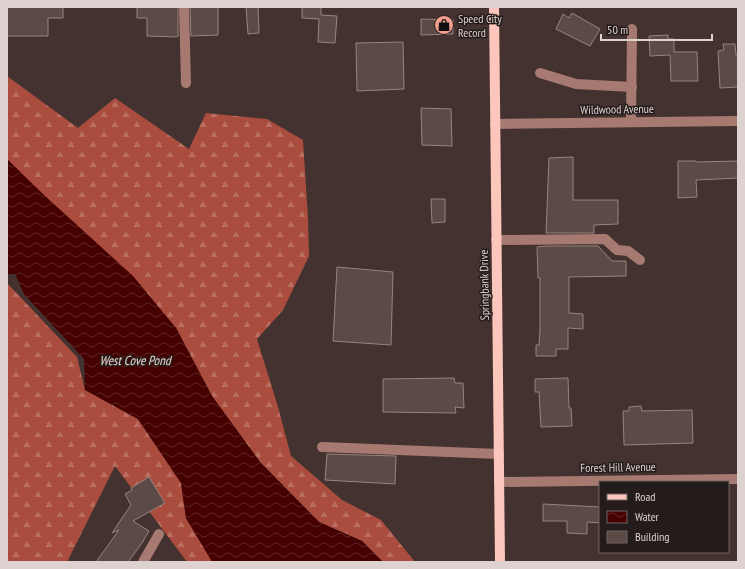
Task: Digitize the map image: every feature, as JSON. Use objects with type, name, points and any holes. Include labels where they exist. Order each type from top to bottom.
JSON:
[{"type":"main road","name":"Springbank Drive","points":[[494,7],[500,562]]},
{"type":"street","points":[[184,7],[186,84]]},
{"type":"street","points":[[632,28],[632,122]]},
{"type":"street","points":[[540,73],[576,84],[632,87]]},
{"type":"street","name":"Wildwood Avenue","points":[[496,124],[738,120]]},
{"type":"street","points":[[496,240],[605,239],[617,250],[628,251],[640,260]]},
{"type":"street","points":[[322,447],[499,454]]},
{"type":"street","name":"Forest Hill Avenue","points":[[499,482],[738,479]]},
{"type":"street","points":[[143,562],[159,534]]},
{"type":"green space","points":[[7,76],[78,128],[115,98],[189,149],[206,113],[267,119],[303,140],[309,256],[283,310],[257,339],[291,456],[342,500],[381,520],[415,562],[383,562],[362,541],[319,522],[260,462],[212,396],[176,328],[7,159]]},
{"type":"green space","points":[[7,283],[77,357],[85,390],[138,419],[181,483],[186,518],[213,562],[187,562],[115,466],[67,562],[7,562]]},
{"type":"water","name":"West Cove Pond","points":[[7,159],[44,195],[133,276],[176,328],[212,396],[260,462],[319,522],[362,541],[383,562],[212,562],[186,518],[181,483],[138,419],[85,390],[84,359],[24,294],[15,274],[7,274]]},
{"type":"building","points":[[7,7],[63,7],[63,18],[48,18],[48,36],[7,36]]},
{"type":"building","points":[[137,7],[178,7],[178,36],[147,36],[147,18],[137,18]]},
{"type":"building","points":[[190,7],[218,7],[218,35],[191,36]]},
{"type":"building","points":[[246,7],[258,7],[259,33],[248,34]]},
{"type":"building","points":[[302,7],[321,7],[321,15],[337,16],[335,43],[318,42],[319,19],[302,18]]},
{"type":"building","points":[[572,13],[600,29],[590,46],[556,29],[563,14],[569,18]]},
{"type":"building","points":[[421,19],[453,20],[453,34],[421,35]]},
{"type":"building","points":[[668,35],[668,39],[674,39],[674,52],[697,52],[698,81],[671,81],[670,55],[650,56],[649,36]]},
{"type":"building","points":[[403,42],[404,89],[357,91],[356,43]]},
{"type":"building","points":[[723,44],[735,44],[736,55],[738,55],[738,87],[720,88],[718,51],[724,50]]},
{"type":"building","points":[[421,108],[451,109],[452,146],[422,145]]},
{"type":"building","points":[[573,157],[573,200],[618,200],[618,224],[594,225],[594,233],[546,233],[549,158]]},
{"type":"building","points":[[678,161],[738,161],[738,178],[696,180],[697,197],[678,198]]},
{"type":"building","points":[[431,199],[445,199],[445,222],[432,223]]},
{"type":"building","points":[[598,246],[612,261],[626,261],[626,276],[569,277],[569,313],[583,314],[583,329],[568,328],[568,349],[556,349],[556,356],[536,356],[536,345],[539,345],[540,330],[540,278],[538,278],[537,247]]},
{"type":"building","points":[[337,267],[393,272],[391,345],[333,341]]},
{"type":"building","points":[[454,378],[455,383],[463,383],[464,408],[455,407],[456,413],[383,412],[383,379]]},
{"type":"building","points":[[568,378],[569,408],[571,408],[572,426],[541,427],[539,392],[535,392],[535,379]]},
{"type":"building","points":[[641,406],[642,411],[692,410],[693,443],[624,445],[623,411],[629,411],[629,407]]},
{"type":"building","points":[[327,454],[396,456],[395,484],[325,480]]},
{"type":"building","points":[[149,477],[165,503],[133,521],[149,531],[142,543],[128,562],[96,562],[119,530],[112,533],[131,505],[125,494],[132,490],[131,488]]},
{"type":"building","points":[[543,504],[599,507],[599,523],[587,522],[587,534],[567,533],[567,521],[543,521]]},
{"type":"place","name":"Speed City Record","points":[[444,25]]}]
